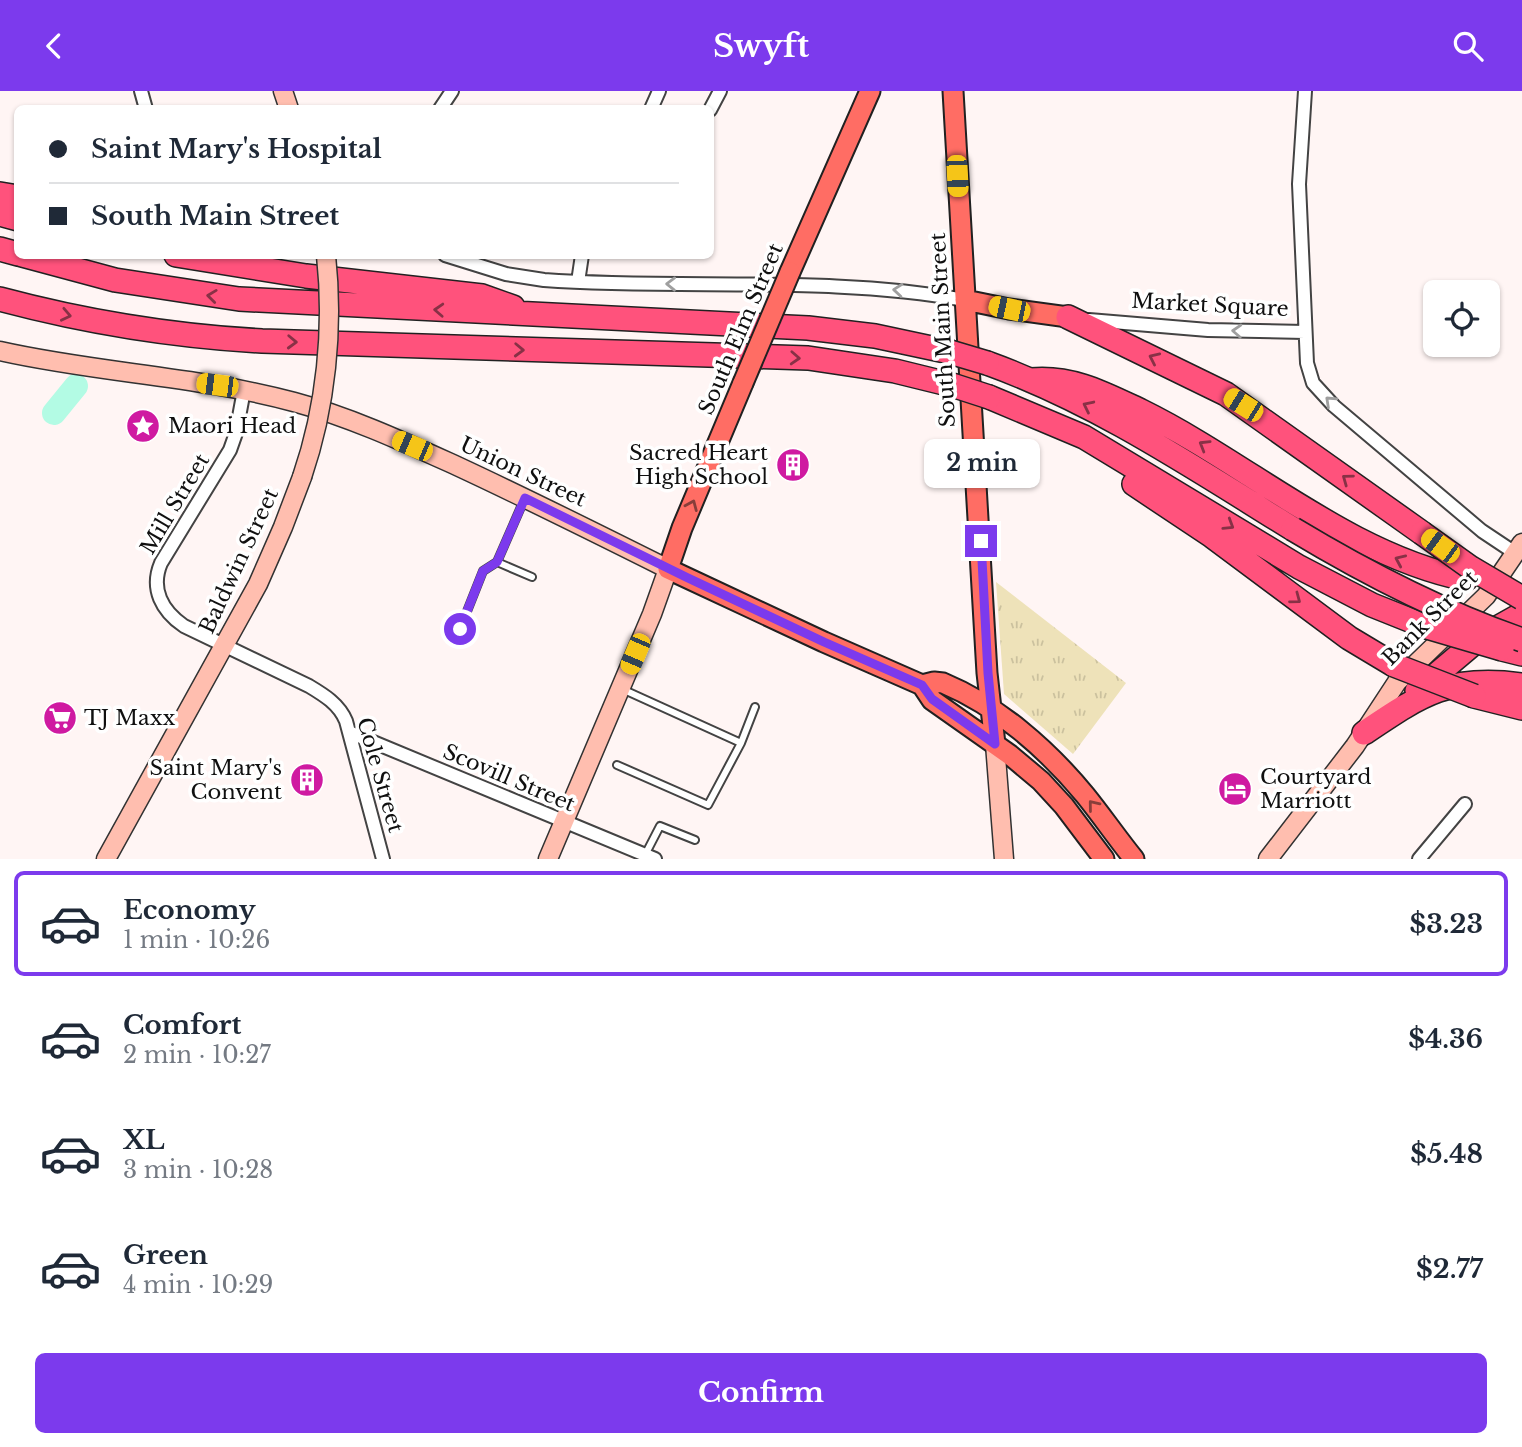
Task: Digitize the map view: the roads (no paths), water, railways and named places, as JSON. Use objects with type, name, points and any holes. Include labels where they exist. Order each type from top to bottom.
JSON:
[{"type":"highway","points":[[35,259],[115,280],[239,299],[808,328],[875,336],[950,352],[1031,380],[1091,407],[1343,559],[1515,648]]},
{"type":"highway","points":[[201,259],[306,276],[482,296],[532,314]]},
{"type":"highway","points":[[0,299],[107,323],[205,337],[808,358],[895,371],[989,397],[1065,428],[1112,453],[1299,567],[1372,605],[1427,627],[1515,648]]},
{"type":"highway","points":[[1068,317],[1226,394],[1471,568],[1518,589]]},
{"type":"highway","points":[[1031,380],[1054,379],[1077,383],[1128,405],[1196,440],[1376,549],[1413,566],[1518,589]]},
{"type":"highway","points":[[1065,428],[1090,457],[1212,536],[1349,638],[1394,664],[1474,696],[1522,708]]},
{"type":"highway","points":[[1391,714],[1481,636],[1522,614]]},
{"type":"highway","points":[[1364,733],[1391,714],[1430,692],[1449,685],[1470,681],[1522,685]]},
{"type":"main road","name":"South Elm Street","points":[[548,859],[652,614],[682,528],[789,272],[870,91]]},
{"type":"main road","name":"South Main Street","points":[[953,91],[991,709],[1004,859]]},
{"type":"main road","name":"Baldwin Street","points":[[106,859],[270,559],[302,477],[316,428],[326,364],[329,304],[326,259]]},
{"type":"main road","name":"Market Square","points":[[965,300],[1068,317]]},
{"type":"main road","name":"Union Street","points":[[0,351],[88,368],[244,390],[295,403],[358,423],[525,498],[668,569],[922,685],[932,699],[1023,765],[1050,790],[1104,859]]},
{"type":"main road","name":"Bank Street","points":[[1268,859],[1364,733],[1397,682],[1486,596],[1519,548]]},
{"type":"main road","name":"Union Street","points":[[922,685],[934,681],[943,683],[991,709],[1034,743],[1069,776],[1134,859]]},
{"type":"street","points":[[1305,91],[1298,167],[1305,332]]},
{"type":"street","points":[[458,259],[518,277],[578,282],[854,286],[965,300]]},
{"type":"street","points":[[578,282],[581,259]]},
{"type":"street","name":"Market Square","points":[[1068,317],[1198,329],[1305,332],[1310,376],[1325,397],[1482,531],[1519,548]]},
{"type":"street","name":"Mill Street","points":[[224,646],[174,619],[160,598],[156,576],[166,554],[230,450],[244,390]]},
{"type":"street","name":"Cole Street","points":[[224,646],[296,679],[328,698],[344,715],[383,859]]},
{"type":"street","name":"Scovill Street","points":[[349,732],[650,857]]},
{"type":"street","points":[[1419,859],[1465,804]]},
{"type":"lane","points":[[460,629],[483,571],[497,562],[525,498]]},
{"type":"lane","points":[[497,562],[531,577]]},
{"type":"lane","points":[[620,688],[741,743]]},
{"type":"lane","points":[[617,765],[708,804],[741,743],[755,707]]},
{"type":"lane","points":[[650,857],[660,826],[695,840]]},
{"type":"waterway","points":[[54,413],[76,386]]},
{"type":"place","name":"Maori Head","points":[[143,426]]},
{"type":"place","name":"Sacred Heart High School","points":[[793,465]]},
{"type":"place","name":"TJ Maxx","points":[[60,718]]},
{"type":"place","name":"Saint Mary's Convent","points":[[307,780]]},
{"type":"place","name":"Courtyard Marriott","points":[[1235,789]]}]
